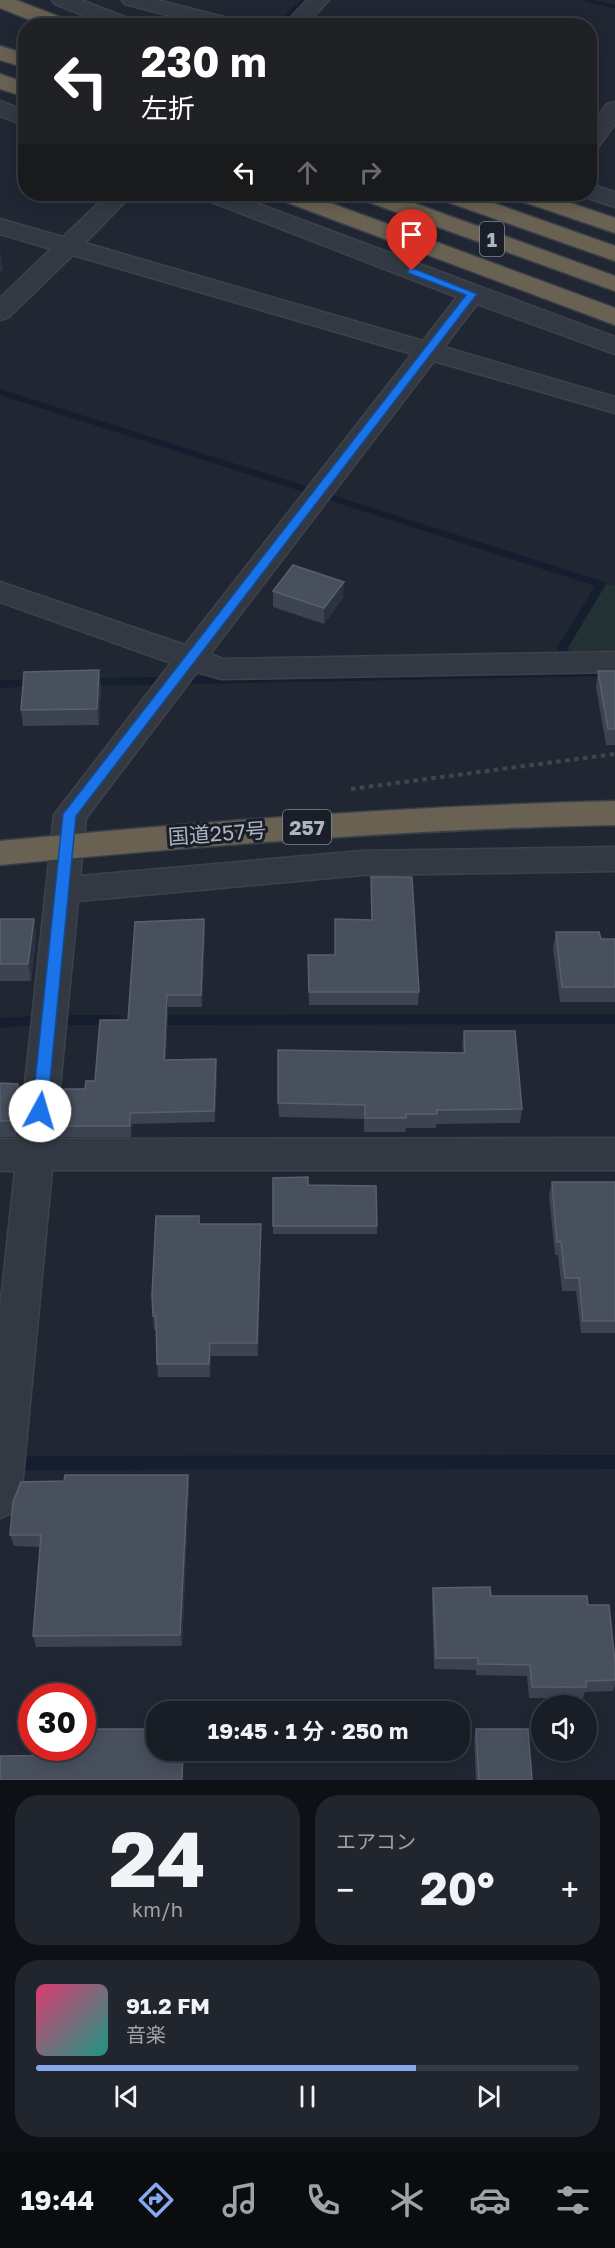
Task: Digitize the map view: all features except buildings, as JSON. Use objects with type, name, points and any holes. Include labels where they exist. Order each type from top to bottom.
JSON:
[{"type":"highway","points":[[0,1],[45,18]]},
{"type":"highway","points":[[0,52],[18,59]]},
{"type":"highway","points":[[0,81],[18,88]]},
{"type":"highway","points":[[305,201],[615,317]]},
{"type":"highway","name":"1","points":[[387,201],[615,284]]},
{"type":"highway","name":"1","points":[[467,201],[615,254]]},
{"type":"highway","points":[[542,201],[615,226]]},
{"type":"highway","name":"国道257号","points":[[0,853],[348,824],[615,813]]},
{"type":"street","points":[[63,0],[110,18]]},
{"type":"street","points":[[132,0],[204,18]]},
{"type":"street","points":[[301,18],[319,0]]},
{"type":"street","points":[[0,108],[18,115]]},
{"type":"street","points":[[597,131],[607,115]]},
{"type":"street","points":[[597,194],[615,200]]},
{"type":"street","points":[[0,312],[114,201]]},
{"type":"street","points":[[230,201],[615,346]]},
{"type":"street","points":[[0,226],[615,405]]},
{"type":"street","points":[[0,1498],[18,1155],[62,890],[70,814],[472,294]]},
{"type":"street","points":[[0,592],[221,669],[615,662]]},
{"type":"street","points":[[62,890],[362,863],[615,859]]},
{"type":"street","points":[[18,1155],[615,1154]]},
{"type":"path","points":[[342,790],[615,754]]},
{"type":"shaded area","points":[[605,584],[615,586],[615,654],[574,653],[568,648],[568,643]]},
{"type":"waterway","points":[[286,18],[305,0]]},
{"type":"waterway","points":[[584,0],[615,7]]},
{"type":"waterway","points":[[0,392],[305,489]]},
{"type":"waterway","points":[[332,498],[601,584],[562,648]]},
{"type":"waterway","points":[[192,680],[615,672]]},
{"type":"waterway","points":[[84,682],[158,681]]},
{"type":"waterway","points":[[0,684],[37,683]]},
{"type":"waterway","points":[[153,1020],[615,1019]]},
{"type":"waterway","points":[[68,1020],[115,1020]]},
{"type":"waterway","points":[[0,1023],[30,1021]]},
{"type":"waterway","points":[[26,1463],[615,1462]]},
{"type":"route","points":[[40,1111],[70,814],[472,294],[412,271]]}]
